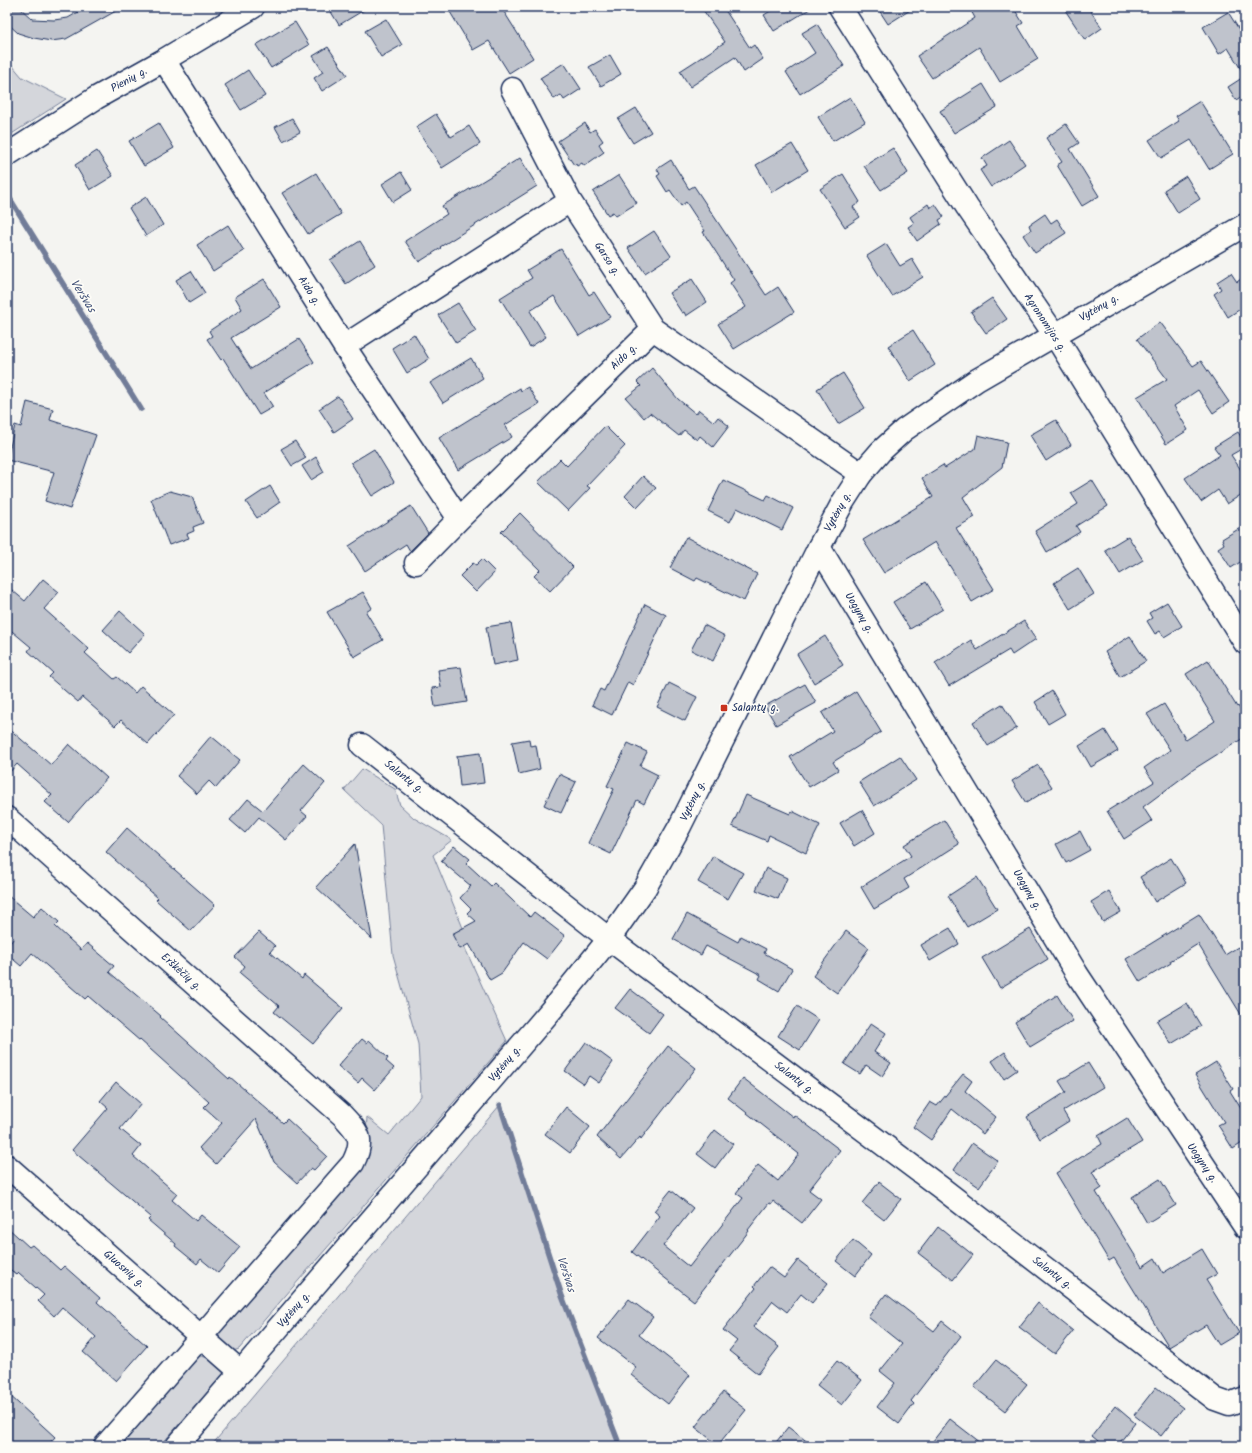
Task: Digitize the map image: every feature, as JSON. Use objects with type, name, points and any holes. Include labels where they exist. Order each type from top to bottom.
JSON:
[{"type":"street","name":"Pienių g.","points":[[7,155],[96,98],[164,60],[253,7]]},
{"type":"street","name":"Agronomijos g.","points":[[840,7],[967,206],[1054,334],[1245,643]]},
{"type":"street","name":"Aido g.","points":[[164,60],[344,346],[459,519]]},
{"type":"street","name":"Garso g.","points":[[512,89],[570,201],[653,329],[861,474]]},
{"type":"street","points":[[344,346],[570,201]]},
{"type":"street","name":"Vytėnų g.","points":[[177,1446],[548,1013],[609,939],[645,888],[680,826],[819,547],[843,502],[861,474],[881,451],[904,430],[977,380],[1054,334],[1245,225]]},
{"type":"street","name":"Aido g.","points":[[416,563],[653,329]]},
{"type":"street","name":"Uogynų g.","points":[[819,547],[1077,974],[1245,1227]]},
{"type":"street","name":"Salantų g.","points":[[362,745],[609,939],[944,1190],[1215,1399],[1237,1401]]},
{"type":"street","name":"Erškėčių g.","points":[[7,818],[342,1115],[354,1128],[360,1142],[358,1153],[353,1163],[201,1336]]},
{"type":"street","name":"Gluosnių g.","points":[[7,1166],[241,1372]]},
{"type":"street","points":[[105,1446],[201,1336]]},
{"type":"shaded area","points":[[7,59],[22,77],[66,99],[7,137]]},
{"type":"shaded area","points":[[362,769],[395,789],[400,805],[414,818],[452,840],[433,855],[463,928],[452,934],[464,946],[507,1041],[239,1349],[233,1351],[227,1348],[219,1336],[219,1329],[364,1160],[367,1117],[389,1135],[421,1096],[418,1044],[393,955],[381,825],[344,790]]},
{"type":"shaded area","points":[[500,1105],[562,1296],[620,1446],[211,1446]]},
{"type":"shaded area","points":[[201,1356],[217,1360],[225,1372],[160,1446],[117,1446],[193,1358]]},
{"type":"building","points":[[7,7],[19,7],[32,19],[54,20],[68,18],[87,7],[123,7],[66,39],[51,41],[18,33],[7,23]]},
{"type":"building","points":[[328,7],[369,7],[339,25]]},
{"type":"building","points":[[447,7],[501,7],[533,58],[509,73],[489,41],[473,50]]},
{"type":"building","points":[[701,7],[723,7],[750,48],[754,45],[763,59],[744,72],[735,57],[690,87],[680,71],[725,42]]},
{"type":"building","points":[[777,7],[813,7],[774,31],[764,15]]},
{"type":"building","points":[[877,7],[915,7],[888,24]]},
{"type":"building","points":[[969,7],[1013,7],[1023,23],[1018,26],[1038,59],[1000,82],[979,47],[932,78],[917,56],[975,18]]},
{"type":"building","points":[[1063,7],[1088,7],[1102,28],[1085,40]]},
{"type":"building","points":[[1228,12],[1245,39],[1245,76],[1228,48],[1219,54],[1203,27]]},
{"type":"building","points":[[386,19],[402,45],[381,57],[365,31]]},
{"type":"building","points":[[295,22],[309,45],[271,68],[256,45]]},
{"type":"building","points":[[817,24],[844,66],[800,94],[786,72],[815,53],[802,33]]},
{"type":"building","points":[[328,47],[347,75],[322,91],[314,78],[323,72],[313,56]]},
{"type":"building","points":[[610,55],[621,74],[601,86],[589,67]]},
{"type":"building","points":[[564,63],[581,89],[564,100],[561,95],[554,99],[540,78]]},
{"type":"building","points":[[248,70],[265,96],[241,110],[225,85]]},
{"type":"building","points":[[1245,76],[1245,94],[1236,100],[1228,87]]},
{"type":"building","points":[[983,84],[997,107],[954,133],[940,111]]},
{"type":"building","points":[[850,97],[865,122],[833,141],[818,117]]},
{"type":"building","points":[[1200,101],[1233,154],[1209,169],[1191,140],[1161,158],[1149,140],[1179,121],[1176,116]]},
{"type":"building","points":[[636,108],[651,132],[633,143],[618,119]]},
{"type":"building","points":[[436,114],[451,137],[469,126],[480,144],[442,168],[416,127]]},
{"type":"building","points":[[292,118],[300,132],[283,141],[275,127]]},
{"type":"building","points":[[159,123],[174,148],[144,166],[129,141]]},
{"type":"building","points":[[585,123],[590,132],[595,129],[603,141],[599,144],[604,152],[584,166],[582,163],[577,166],[576,164],[574,165],[558,141]]},
{"type":"building","points":[[1066,124],[1079,143],[1070,149],[1099,196],[1082,206],[1057,165],[1062,162],[1046,138]]},
{"type":"building","points":[[1009,140],[1025,164],[991,187],[980,170],[987,166],[982,158]]},
{"type":"building","points":[[792,144],[808,170],[772,192],[756,165]]},
{"type":"building","points":[[893,148],[908,173],[881,190],[864,166]]},
{"type":"building","points":[[97,151],[113,176],[90,190],[75,165]]},
{"type":"building","points":[[520,158],[537,186],[440,247],[441,248],[419,262],[405,241],[447,214],[442,206]]},
{"type":"building","points":[[671,160],[689,189],[694,186],[766,295],[778,287],[794,312],[734,349],[718,324],[746,307],[730,283],[734,280],[703,232],[705,231],[686,202],[681,206],[670,190],[667,192],[657,176],[660,174],[657,169]]},
{"type":"building","points":[[401,172],[412,190],[393,202],[382,184]]},
{"type":"building","points":[[316,173],[341,214],[308,234],[282,193]]},
{"type":"building","points":[[843,174],[860,202],[853,207],[860,217],[845,227],[820,189]]},
{"type":"building","points":[[619,175],[637,203],[616,216],[613,212],[608,215],[593,192]]},
{"type":"building","points":[[1186,176],[1200,199],[1178,213],[1164,190]]},
{"type":"building","points":[[146,197],[163,225],[146,236],[129,208]]},
{"type":"building","points":[[928,204],[930,208],[935,204],[944,217],[939,220],[941,224],[917,241],[908,227],[914,223],[910,217]]},
{"type":"building","points":[[1045,214],[1051,223],[1057,219],[1066,233],[1035,253],[1023,235],[1031,230],[1029,225]]},
{"type":"building","points":[[228,225],[244,251],[213,271],[197,245]]},
{"type":"building","points":[[654,231],[671,256],[645,273],[628,248]]},
{"type":"building","points":[[360,241],[375,265],[346,284],[330,260]]},
{"type":"building","points":[[886,244],[900,266],[912,259],[923,277],[892,296],[867,256]]},
{"type":"building","points":[[561,249],[589,295],[594,292],[610,317],[579,336],[554,296],[530,311],[546,337],[530,347],[500,298],[532,278],[527,270]]},
{"type":"building","points":[[191,271],[205,293],[189,303],[176,280]]},
{"type":"building","points":[[1231,273],[1237,282],[1245,276],[1245,306],[1228,317],[1214,294],[1221,289],[1217,282]]},
{"type":"building","points":[[264,279],[281,307],[231,338],[251,369],[299,339],[314,362],[264,393],[273,407],[259,415],[223,358],[221,360],[207,339],[212,336],[209,331],[242,309],[235,297]]},
{"type":"building","points":[[692,279],[707,302],[686,316],[684,312],[682,313],[669,293]]},
{"type":"building","points":[[992,298],[1007,319],[986,333],[971,312]]},
{"type":"building","points":[[458,303],[476,331],[456,343],[438,315]]},
{"type":"building","points":[[1160,322],[1193,366],[1201,361],[1229,402],[1213,413],[1198,390],[1174,406],[1188,430],[1166,444],[1137,397],[1167,379],[1137,339]]},
{"type":"building","points":[[913,330],[935,365],[910,381],[888,346]]},
{"type":"building","points":[[414,334],[429,359],[407,373],[392,348]]},
{"type":"building","points":[[471,358],[483,378],[443,403],[430,383]]},
{"type":"building","points":[[652,368],[678,399],[696,414],[699,410],[714,422],[718,417],[729,426],[713,447],[700,436],[697,440],[684,430],[679,436],[650,413],[644,418],[626,398],[641,386],[637,382]]},
{"type":"building","points":[[843,373],[865,408],[838,424],[817,389]]},
{"type":"building","points":[[528,387],[539,404],[505,425],[512,437],[458,470],[439,438],[520,388],[521,391]]},
{"type":"building","points":[[338,396],[353,419],[334,432],[319,409]]},
{"type":"building","points":[[27,402],[53,409],[50,420],[96,435],[70,509],[45,501],[54,472],[7,460],[15,425],[21,427]]},
{"type":"building","points":[[1056,420],[1071,445],[1046,461],[1030,435]]},
{"type":"building","points":[[605,426],[625,446],[587,486],[590,488],[568,511],[538,482],[560,459],[567,466]]},
{"type":"building","points":[[1238,432],[1245,443],[1245,447],[1231,455],[1245,476],[1245,492],[1227,504],[1218,490],[1201,502],[1185,478],[1220,455],[1214,447]]},
{"type":"building","points":[[978,435],[1007,442],[1002,467],[963,497],[975,517],[956,528],[994,589],[972,602],[935,542],[884,573],[863,540],[933,497],[922,478],[943,465],[945,468],[975,449]]},
{"type":"building","points":[[295,441],[306,458],[292,466],[281,449]]},
{"type":"building","points":[[374,449],[394,482],[372,496],[351,463]]},
{"type":"building","points":[[316,457],[324,472],[311,480],[302,466]]},
{"type":"building","points":[[643,476],[656,488],[637,508],[625,496]]},
{"type":"building","points":[[723,480],[765,500],[768,495],[793,508],[782,530],[737,508],[730,522],[708,511]]},
{"type":"building","points":[[1092,480],[1108,506],[1076,526],[1080,532],[1047,552],[1035,531],[1078,504],[1071,493]]},
{"type":"building","points":[[270,486],[280,502],[257,518],[246,502]]},
{"type":"building","points":[[170,491],[192,497],[203,523],[193,527],[194,531],[187,534],[189,538],[169,545],[151,499]]},
{"type":"building","points":[[411,506],[428,533],[410,551],[406,544],[365,571],[349,546]]},
{"type":"building","points":[[520,513],[573,567],[550,591],[534,576],[540,570],[501,532]]},
{"type":"building","points":[[1245,525],[1245,559],[1231,568],[1218,548],[1224,544],[1222,539]]},
{"type":"building","points":[[1128,536],[1143,560],[1120,574],[1105,550]]},
{"type":"building","points":[[686,537],[757,574],[744,601],[697,578],[695,581],[670,568]]},
{"type":"building","points":[[482,559],[495,572],[476,592],[460,576],[473,563],[476,565]]},
{"type":"building","points":[[1078,568],[1094,594],[1070,609],[1054,583]]},
{"type":"building","points":[[43,579],[59,592],[44,609],[89,649],[85,653],[114,679],[117,677],[135,693],[141,686],[174,715],[148,744],[121,720],[115,726],[82,697],[78,702],[49,677],[53,673],[28,651],[31,647],[7,627],[7,586],[25,601]]},
{"type":"building","points":[[926,582],[943,609],[910,629],[893,602]]},
{"type":"building","points":[[363,592],[372,608],[366,612],[383,640],[354,657],[327,612]]},
{"type":"building","points":[[1167,602],[1182,626],[1164,637],[1160,631],[1155,634],[1147,621],[1152,618],[1149,613]]},
{"type":"building","points":[[645,604],[666,615],[633,685],[628,682],[612,715],[592,705],[600,689],[604,691]]},
{"type":"building","points":[[120,611],[145,634],[128,653],[103,630]]},
{"type":"building","points":[[1024,621],[1036,639],[1012,655],[1009,650],[949,686],[935,663],[971,640],[977,650]]},
{"type":"building","points":[[511,623],[518,660],[493,665],[486,627]]},
{"type":"building","points":[[704,625],[725,636],[713,661],[691,650]]},
{"type":"building","points":[[825,636],[843,665],[814,683],[797,654]]},
{"type":"building","points":[[1130,636],[1146,661],[1120,677],[1105,652]]},
{"type":"building","points":[[1208,660],[1237,707],[1238,706],[1245,717],[1245,737],[1194,769],[1143,807],[1152,821],[1124,839],[1107,811],[1154,782],[1144,768],[1170,750],[1147,714],[1164,704],[1186,740],[1215,721],[1186,674]]},
{"type":"building","points":[[461,667],[467,702],[435,707],[432,688],[441,687],[438,670]]},
{"type":"building","points":[[669,683],[697,697],[685,721],[657,707]]},
{"type":"building","points":[[805,684],[816,703],[776,725],[765,706]]},
{"type":"building","points":[[856,691],[881,732],[833,762],[838,770],[809,787],[790,757],[833,731],[822,713]]},
{"type":"building","points":[[1052,691],[1065,714],[1048,724],[1035,702]]},
{"type":"building","points":[[1002,704],[1017,728],[988,746],[973,722]]},
{"type":"building","points":[[7,727],[51,765],[69,744],[107,778],[68,822],[45,802],[52,795],[17,764],[7,775]]},
{"type":"building","points":[[1105,730],[1118,751],[1091,767],[1079,746]]},
{"type":"building","points":[[211,736],[240,760],[216,788],[209,781],[197,794],[177,776]]},
{"type":"building","points":[[529,739],[530,746],[536,745],[540,769],[519,774],[512,742]]},
{"type":"building","points":[[628,743],[647,752],[640,766],[658,775],[644,804],[637,800],[611,854],[588,843],[614,789],[607,786]]},
{"type":"building","points":[[480,753],[484,783],[460,786],[457,756]]},
{"type":"building","points":[[900,756],[916,780],[874,806],[859,782]]},
{"type":"building","points":[[304,764],[325,783],[301,811],[307,816],[286,840],[259,817],[245,833],[230,820],[248,799],[263,811]]},
{"type":"building","points":[[1038,765],[1052,787],[1026,803],[1012,781]]},
{"type":"building","points":[[559,774],[576,782],[561,813],[544,805]]},
{"type":"building","points":[[746,795],[790,814],[792,811],[820,825],[806,853],[769,835],[767,841],[732,826]]},
{"type":"building","points":[[862,810],[875,833],[854,846],[840,823]]},
{"type":"building","points":[[944,820],[959,844],[904,879],[909,888],[874,909],[861,887],[911,856],[904,845]]},
{"type":"building","points":[[127,828],[215,905],[191,931],[156,900],[158,898],[106,852]]},
{"type":"building","points":[[1080,831],[1090,850],[1066,863],[1056,844]]},
{"type":"building","points":[[355,844],[372,939],[316,887]]},
{"type":"building","points":[[454,846],[470,859],[466,863],[491,886],[494,883],[530,917],[534,912],[565,936],[547,959],[524,942],[502,973],[490,980],[469,944],[460,949],[452,934],[476,921],[467,913],[471,909],[460,898],[471,886],[441,861]]},
{"type":"building","points":[[713,856],[743,873],[728,899],[698,882]]},
{"type":"building","points":[[1171,858],[1186,883],[1155,902],[1140,877]]},
{"type":"building","points":[[766,868],[787,878],[778,899],[756,890]]},
{"type":"building","points":[[977,877],[997,909],[967,927],[948,896]]},
{"type":"building","points":[[1109,891],[1121,912],[1103,922],[1091,902]]},
{"type":"building","points":[[7,895],[33,917],[42,907],[59,922],[55,926],[81,950],[87,943],[114,966],[109,972],[161,1016],[160,1017],[229,1079],[230,1077],[283,1123],[287,1119],[327,1156],[314,1170],[311,1168],[297,1183],[274,1162],[256,1119],[216,1164],[199,1148],[222,1123],[204,1107],[209,1102],[88,996],[85,999],[32,953],[21,966],[7,954],[7,947],[14,938],[7,932]]},
{"type":"building","points":[[687,914],[738,942],[741,936],[766,949],[764,953],[792,969],[779,991],[759,979],[761,975],[706,946],[701,955],[673,939]]},
{"type":"building","points":[[1199,914],[1225,955],[1238,947],[1245,959],[1245,1021],[1198,944],[1140,982],[1126,959]]},
{"type":"building","points":[[950,928],[959,944],[930,961],[921,945]]},
{"type":"building","points":[[1030,929],[1048,959],[1000,988],[982,958]]},
{"type":"building","points":[[846,931],[869,948],[837,993],[813,976]]},
{"type":"building","points":[[259,932],[275,946],[270,952],[302,979],[304,975],[343,1008],[313,1044],[274,1012],[279,1006],[240,973],[245,966],[235,957]]},
{"type":"building","points":[[630,989],[663,1014],[649,1033],[615,1008]]},
{"type":"building","points":[[1057,995],[1073,1021],[1030,1047],[1015,1022]]},
{"type":"building","points":[[1187,1003],[1201,1026],[1171,1044],[1157,1021]]},
{"type":"building","points":[[797,1006],[819,1020],[800,1050],[778,1036]]},
{"type":"building","points":[[871,1023],[886,1033],[874,1052],[891,1063],[882,1076],[866,1065],[860,1074],[844,1064]]},
{"type":"building","points":[[362,1039],[367,1043],[369,1040],[388,1058],[386,1061],[394,1068],[375,1090],[362,1078],[358,1083],[338,1066]]},
{"type":"building","points":[[586,1042],[613,1062],[599,1083],[589,1076],[584,1084],[565,1071]]},
{"type":"building","points":[[668,1046],[696,1068],[641,1139],[640,1137],[621,1159],[597,1137]]},
{"type":"building","points":[[1005,1052],[1017,1070],[1004,1079],[992,1061]]},
{"type":"building","points":[[1216,1062],[1233,1089],[1230,1091],[1245,1115],[1245,1141],[1233,1149],[1218,1125],[1224,1122],[1195,1075]]},
{"type":"building","points":[[1088,1063],[1103,1087],[1063,1111],[1069,1121],[1040,1139],[1027,1117],[1066,1092],[1059,1081]]},
{"type":"building","points":[[963,1074],[972,1081],[965,1091],[996,1117],[983,1134],[952,1109],[931,1140],[913,1127],[930,1102],[937,1106]]},
{"type":"building","points":[[743,1078],[793,1117],[794,1115],[840,1150],[809,1190],[821,1199],[802,1223],[773,1201],[771,1204],[769,1203],[694,1301],[632,1252],[660,1216],[654,1211],[671,1190],[693,1208],[663,1246],[689,1267],[743,1198],[736,1193],[758,1165],[778,1181],[799,1154],[728,1098]]},
{"type":"building","points":[[116,1082],[141,1104],[120,1129],[141,1146],[133,1156],[177,1194],[172,1200],[196,1221],[201,1215],[240,1247],[218,1273],[201,1259],[197,1264],[175,1246],[176,1244],[148,1220],[151,1217],[72,1150],[108,1108],[100,1101]]},
{"type":"building","points":[[566,1107],[590,1127],[570,1153],[545,1134]]},
{"type":"building","points":[[1127,1118],[1142,1142],[1092,1172],[1102,1188],[1096,1192],[1142,1267],[1155,1258],[1163,1273],[1202,1249],[1217,1274],[1206,1280],[1239,1333],[1219,1345],[1206,1325],[1169,1347],[1114,1258],[1109,1261],[1056,1173],[1102,1144],[1098,1136]]},
{"type":"building","points":[[715,1130],[733,1144],[715,1168],[697,1154]]},
{"type":"building","points":[[972,1143],[998,1161],[979,1187],[954,1170]]},
{"type":"building","points":[[1160,1179],[1176,1205],[1147,1223],[1132,1197]]},
{"type":"building","points":[[879,1182],[901,1199],[884,1220],[862,1203]]},
{"type":"building","points":[[7,1227],[29,1247],[32,1245],[60,1270],[64,1266],[100,1298],[97,1302],[147,1346],[116,1381],[83,1352],[96,1337],[62,1307],[54,1316],[38,1301],[44,1295],[19,1273],[17,1275],[7,1267]]},
{"type":"building","points":[[938,1227],[973,1255],[953,1280],[918,1253]]},
{"type":"building","points":[[853,1240],[871,1255],[855,1276],[836,1261]]},
{"type":"building","points":[[798,1260],[828,1283],[812,1303],[801,1294],[787,1312],[773,1301],[753,1327],[779,1347],[758,1374],[729,1351],[737,1341],[723,1330],[756,1288],[754,1286],[769,1267],[784,1278]]},
{"type":"building","points":[[886,1294],[934,1331],[942,1321],[961,1336],[911,1401],[914,1404],[899,1424],[877,1407],[895,1383],[880,1371],[902,1344],[868,1317]]},
{"type":"building","points":[[629,1299],[653,1317],[639,1335],[690,1375],[668,1404],[631,1375],[636,1367],[598,1338]]},
{"type":"building","points":[[1038,1303],[1073,1331],[1055,1354],[1019,1327]]},
{"type":"building","points":[[996,1360],[1027,1384],[1005,1411],[974,1387]]},
{"type":"building","points":[[837,1361],[862,1380],[842,1405],[817,1385]]},
{"type":"building","points":[[1156,1387],[1183,1408],[1161,1436],[1134,1415]]},
{"type":"building","points":[[723,1392],[746,1410],[718,1445],[695,1427]]},
{"type":"building","points":[[7,1393],[55,1437],[47,1446],[7,1446]]},
{"type":"building","points":[[1115,1406],[1135,1423],[1117,1446],[1104,1446],[1092,1436]]},
{"type":"building","points":[[950,1419],[985,1446],[929,1446]]},
{"type":"building","points":[[788,1427],[813,1446],[773,1446]]},
{"type":"waterway","name":"Veršvas","points":[[7,194],[141,409]]},
{"type":"waterway","name":"Veršvas","points":[[500,1105],[562,1296],[620,1446]]},
{"type":"place","name":"Salantų g.","points":[[724,708]]}]
